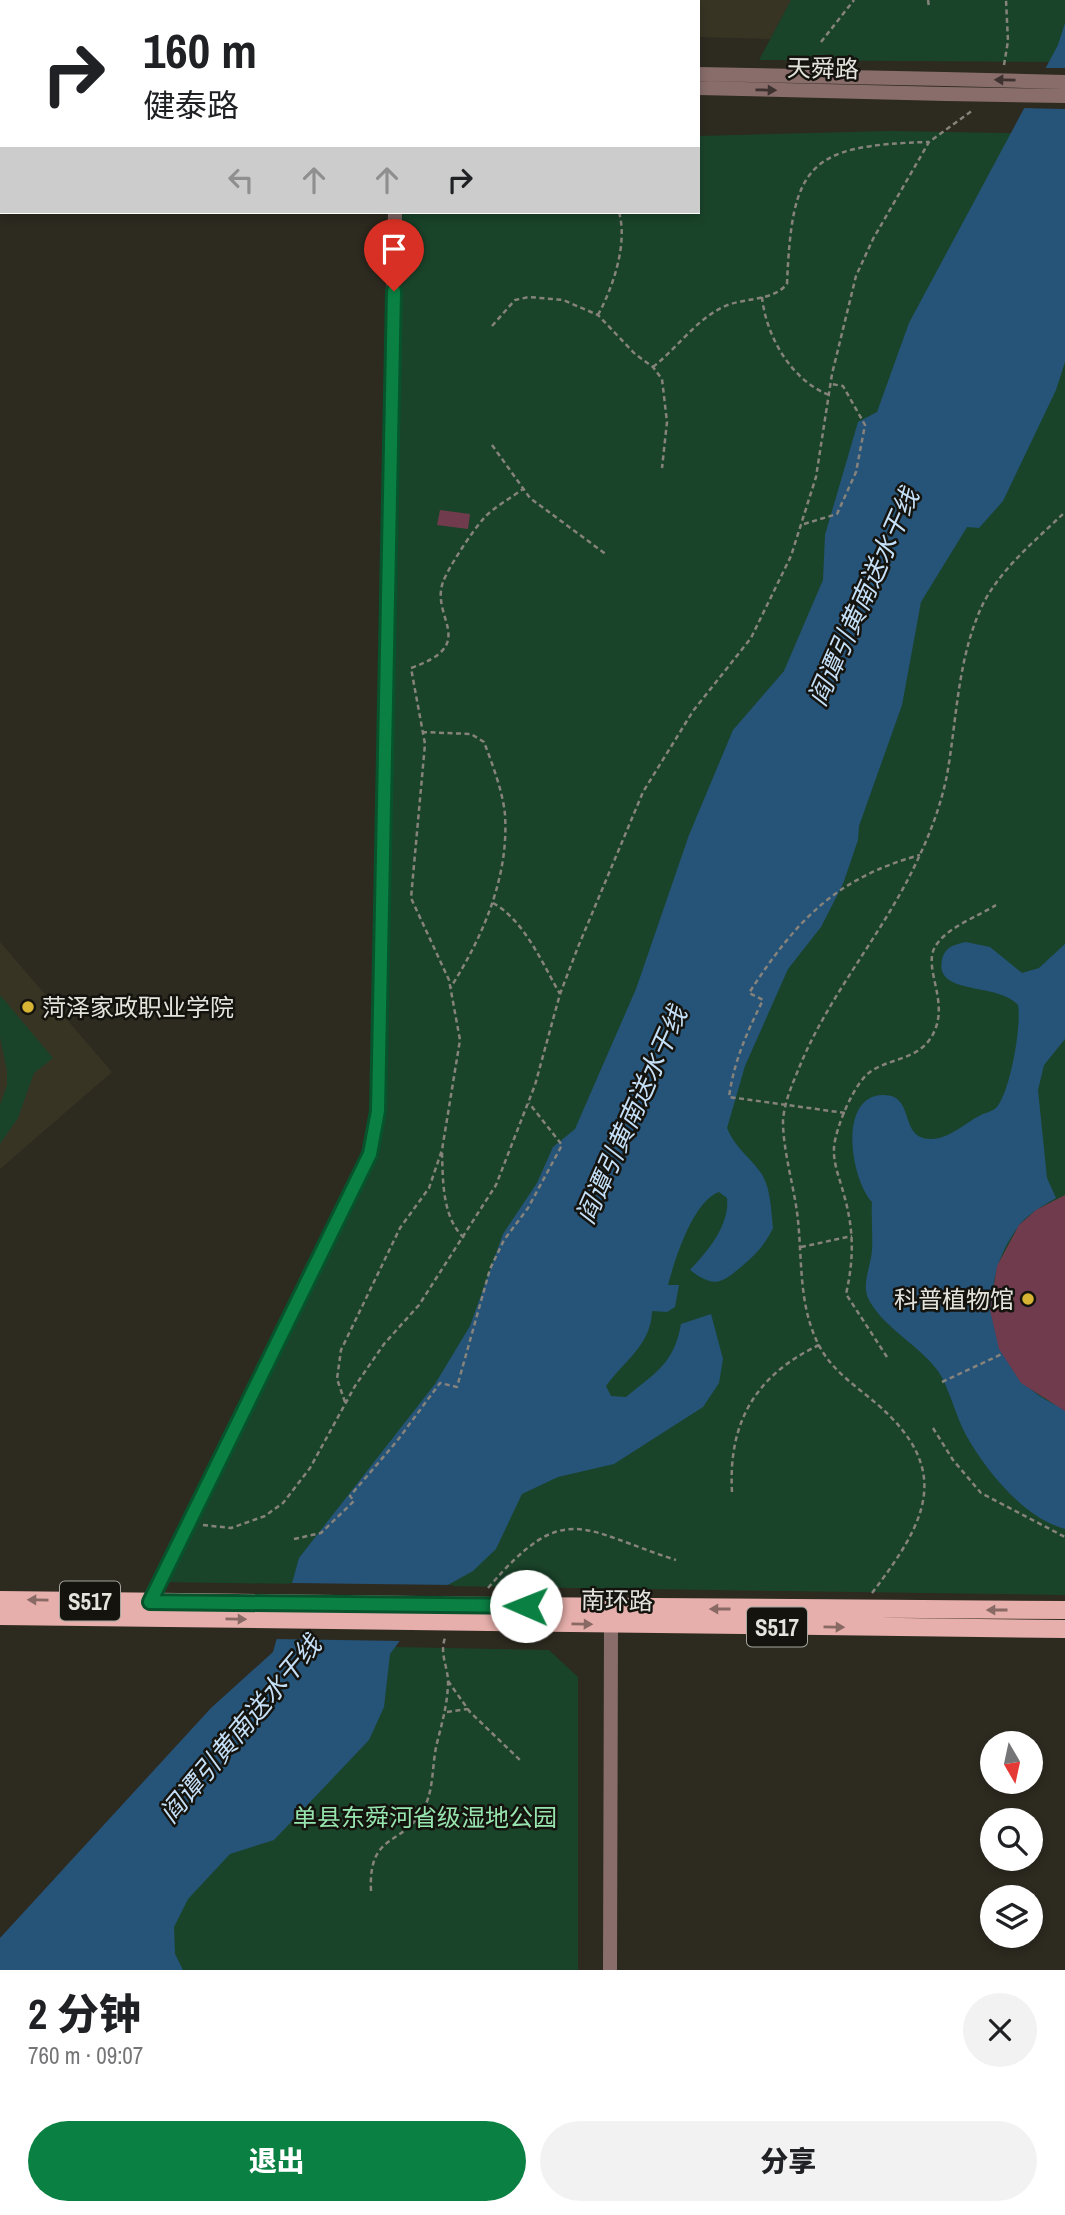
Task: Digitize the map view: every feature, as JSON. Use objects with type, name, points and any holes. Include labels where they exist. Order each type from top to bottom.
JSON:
[{"type":"main road","name":"南环路","points":[[0,1600],[1065,1610]]},
{"type":"main road","name":"南环路","points":[[0,1616],[1065,1629]]},
{"type":"street","name":"天舜路","points":[[700,74],[945,86]]},
{"type":"street","points":[[945,86],[1065,82]]},
{"type":"street","name":"天舜路","points":[[700,88],[945,86]]},
{"type":"street","points":[[945,86],[1065,96]]},
{"type":"street","points":[[150,1602],[370,1154],[378,1111],[395,214]]},
{"type":"street","points":[[610,1970],[611,1625]]},
{"type":"path","points":[[821,42],[853,0]]},
{"type":"path","points":[[928,0],[929,7]]},
{"type":"path","points":[[1002,72],[1008,41],[1006,0]]},
{"type":"path","points":[[189,1522],[219,1529],[231,1528],[265,1516],[283,1503],[310,1468],[345,1402],[384,1344],[419,1305],[496,1185],[529,1103],[561,994],[643,792],[693,711],[751,638],[773,598],[803,524],[816,477],[831,384],[856,276],[873,239],[929,142],[975,109]]},
{"type":"path","points":[[653,367],[711,313],[746,298],[762,297],[781,291],[788,284],[798,198],[806,177],[817,163],[834,154],[877,145],[929,142]]},
{"type":"path","points":[[598,315],[607,299],[617,262],[621,240],[620,214]]},
{"type":"path","points":[[762,297],[764,321],[773,339],[811,388],[829,395]]},
{"type":"path","points":[[492,326],[515,300],[529,298],[563,300],[598,315],[635,354],[653,367],[662,379],[667,422],[662,468]]},
{"type":"path","points":[[803,524],[826,520],[837,514],[856,472],[864,425],[862,416],[843,386],[831,384]]},
{"type":"path","points":[[492,445],[523,489],[554,517],[607,555]]},
{"type":"path","points":[[345,1402],[338,1379],[341,1350],[400,1228],[429,1188],[442,1150],[460,1040],[451,988],[438,952],[419,920],[411,898],[424,771],[422,732],[411,668],[432,661],[447,642],[449,621],[439,597],[443,580],[484,518],[523,489]]},
{"type":"path","points":[[859,1610],[906,1541],[924,1501],[927,1477],[917,1450],[900,1425],[845,1378],[811,1331],[783,1121],[812,1037],[895,904],[920,855],[939,808],[947,774],[957,692],[982,606],[996,583],[1065,512]]},
{"type":"path","points":[[422,732],[471,734],[484,742],[505,813],[500,869],[493,903],[472,953],[451,988]]},
{"type":"path","points":[[845,1114],[729,1097],[733,1069],[763,1000],[749,993],[782,942],[836,894],[888,864],[920,855]]},
{"type":"path","points":[[493,903],[507,911],[524,933],[561,994]]},
{"type":"path","points":[[887,1357],[846,1294],[853,1252],[852,1236],[834,1148],[845,1114],[859,1084],[870,1071],[910,1055],[929,1041],[937,1023],[940,1006],[931,958],[935,946],[947,934],[996,905]]},
{"type":"path","points":[[294,1539],[321,1533],[354,1501],[350,1496],[397,1441],[440,1383],[457,1387],[490,1269],[504,1240],[528,1208],[562,1145],[529,1103]]},
{"type":"path","points":[[442,1150],[447,1209],[455,1230],[464,1238]]},
{"type":"path","points":[[799,1247],[852,1236]]},
{"type":"path","points":[[732,1492],[734,1454],[741,1422],[754,1395],[775,1371],[819,1345]]},
{"type":"path","points":[[942,1382],[1002,1354]]},
{"type":"path","points":[[933,1428],[953,1460],[981,1493],[1065,1537]]},
{"type":"path","points":[[488,1588],[515,1560],[555,1530],[582,1527],[676,1560]]},
{"type":"path","points":[[453,1630],[444,1640],[442,1656],[449,1681],[468,1709],[521,1761]]},
{"type":"path","points":[[371,1891],[370,1869],[378,1849],[414,1822],[425,1806],[446,1712],[449,1681]]},
{"type":"path","points":[[446,1712],[468,1709]]},
{"type":"shaded area","points":[[700,0],[791,0],[770,39],[700,37]]},
{"type":"shaded area","name":"菏泽家政职业学院","points":[[0,942],[112,1072],[0,1169]]},
{"type":"green space","points":[[791,0],[1065,0],[1065,62],[759,60]]},
{"type":"green space","points":[[889,131],[1065,134],[1065,1595],[160,1582],[370,1154],[395,214],[700,214],[700,136]]},
{"type":"green space","points":[[0,995],[53,1058],[34,1073],[18,1118],[0,1144],[0,1105],[7,1085],[7,1071],[0,1037]]},
{"type":"green space","name":"单县东舜河省级湿地公园","points":[[395,1647],[549,1650],[578,1677],[578,1970],[0,1970],[0,1955]]},
{"type":"water","name":"阎谭引黄南送水干线","points":[[1065,23],[1065,362],[1056,390],[1003,501],[979,528],[967,527],[921,602],[902,705],[859,826],[858,840],[843,884],[821,927],[788,969],[745,1066],[727,1128],[734,1142],[764,1179],[770,1200],[773,1228],[760,1249],[735,1272],[717,1282],[705,1280],[690,1270],[716,1237],[727,1208],[727,1198],[719,1192],[710,1198],[693,1219],[675,1261],[668,1285],[679,1285],[675,1307],[667,1312],[652,1311],[651,1323],[642,1343],[606,1386],[611,1396],[626,1397],[662,1366],[674,1349],[681,1324],[711,1314],[723,1359],[719,1383],[703,1407],[614,1464],[558,1477],[522,1494],[496,1549],[473,1571],[437,1591],[390,1654],[384,1707],[369,1740],[274,1840],[230,1854],[188,1899],[174,1927],[175,1954],[183,1970],[0,1970],[0,1938],[211,1708],[273,1652],[299,1558],[435,1384],[470,1326],[503,1234],[537,1183],[553,1147],[575,1129],[636,989],[689,835],[733,730],[784,671],[823,580],[825,535],[858,422],[877,412],[909,323],[1058,45]]},
{"type":"water","points":[[966,942],[990,947],[1022,973],[1039,968],[1065,944],[1065,1039],[1044,1065],[1038,1090],[1047,1178],[1056,1198],[1022,1222],[1003,1251],[995,1278],[992,1304],[995,1331],[1004,1355],[1019,1377],[1039,1396],[1065,1409],[1065,1529],[1035,1515],[995,1478],[966,1435],[938,1371],[877,1312],[867,1296],[867,1276],[872,1250],[872,1202],[858,1176],[854,1159],[852,1141],[859,1109],[868,1099],[883,1095],[892,1096],[899,1100],[916,1134],[923,1138],[939,1138],[996,1108],[1006,1089],[1014,1058],[1018,1005],[997,993],[957,984],[948,979],[942,971],[945,952]]},
{"type":"pier","points":[[1042,68],[1065,68],[1065,109],[1019,108]]},
{"type":"pier","points":[[290,1583],[454,1585],[439,1594],[404,1641],[273,1639]]},
{"type":"building","points":[[440,510],[470,514],[468,529],[437,525]]},
{"type":"building","name":"科普植物馆","points":[[1065,1195],[1065,1411],[1021,1383],[999,1349],[990,1310],[997,1266],[1019,1225],[1036,1210]]},
{"type":"place","name":"菏泽家政职业学院","points":[[28,1007]]},
{"type":"place","name":"科普植物馆","points":[[1028,1299]]},
{"type":"route","points":[[394,291],[378,1111],[370,1154],[150,1602],[526,1606]]}]
